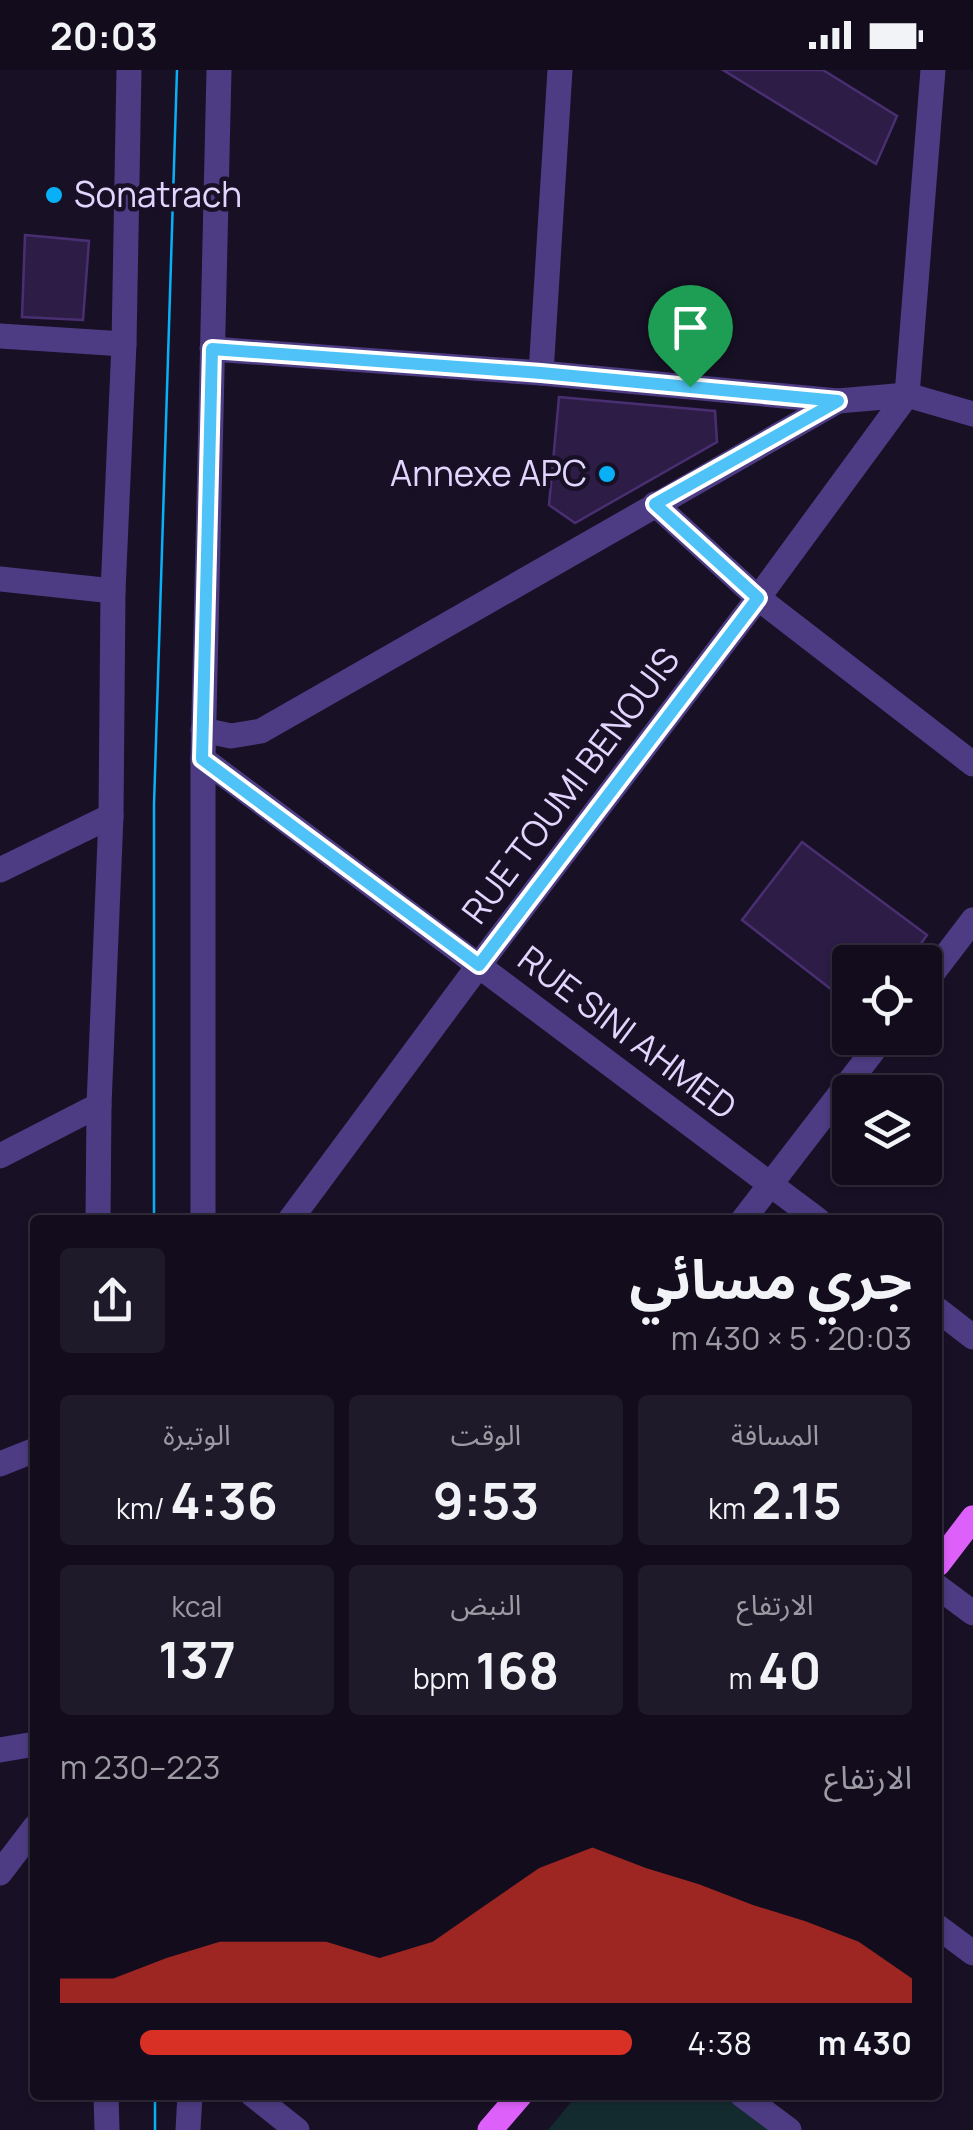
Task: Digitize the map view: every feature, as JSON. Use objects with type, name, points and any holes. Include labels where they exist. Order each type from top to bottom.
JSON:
[{"type":"main road","points":[[942,1559],[973,1518]]},
{"type":"main road","points":[[490,2130],[516,2100]]},
{"type":"street","points":[[98,1215],[130,70]]},
{"type":"street","points":[[203,1215],[202,759],[219,70]]},
{"type":"street","points":[[541,373],[560,70]]},
{"type":"street","points":[[907,395],[933,70]]},
{"type":"street","points":[[0,336],[124,344]]},
{"type":"street","points":[[212,349],[541,373],[838,401],[907,395],[973,414]]},
{"type":"street","name":"RUE TOUMI BENOUIS","points":[[294,1215],[907,395]]},
{"type":"street","points":[[204,730],[231,736],[261,732],[838,401]]},
{"type":"street","points":[[655,504],[758,598],[973,764]]},
{"type":"street","points":[[0,579],[113,591]]},
{"type":"street","name":"RUE SINI AHMED","points":[[202,759],[811,1215]]},
{"type":"street","points":[[0,870],[111,816]]},
{"type":"street","points":[[942,961],[973,920]]},
{"type":"street","points":[[747,1215],[870,1055]]},
{"type":"street","points":[[0,1156],[99,1105]]},
{"type":"street","points":[[942,1313],[973,1337]]},
{"type":"street","points":[[0,1464],[30,1452]]},
{"type":"street","points":[[942,1590],[973,1613]]},
{"type":"street","points":[[0,1750],[30,1745]]},
{"type":"street","points":[[0,1872],[30,1833]]},
{"type":"street","points":[[942,1930],[973,1953]]},
{"type":"street","points":[[106,2100],[107,2130]]},
{"type":"street","points":[[188,2130],[190,2100]]},
{"type":"street","points":[[259,2100],[297,2130]]},
{"type":"street","points":[[749,2100],[789,2130]]},
{"type":"green space","points":[[573,2100],[730,2100],[769,2130],[548,2130]]},
{"type":"building","points":[[723,70],[823,70],[897,116],[876,164]]},
{"type":"building","points":[[25,235],[89,241],[83,320],[22,317]]},
{"type":"building","name":"Annexe APC","points":[[559,397],[715,411],[717,442],[575,523],[549,505]]},
{"type":"building","points":[[802,842],[927,935],[920,945],[832,945],[832,990],[742,920]]},
{"type":"tram line","points":[[154,1215],[154,805],[177,70]]},
{"type":"tram line","points":[[155,2100],[155,2130]]},
{"type":"place","name":"Sonatrach","points":[[54,195]]},
{"type":"place","name":"Annexe APC","points":[[607,474]]},
{"type":"route","points":[[212,349],[690,387],[838,401],[655,504],[758,598],[479,965],[202,759],[212,349]]}]
